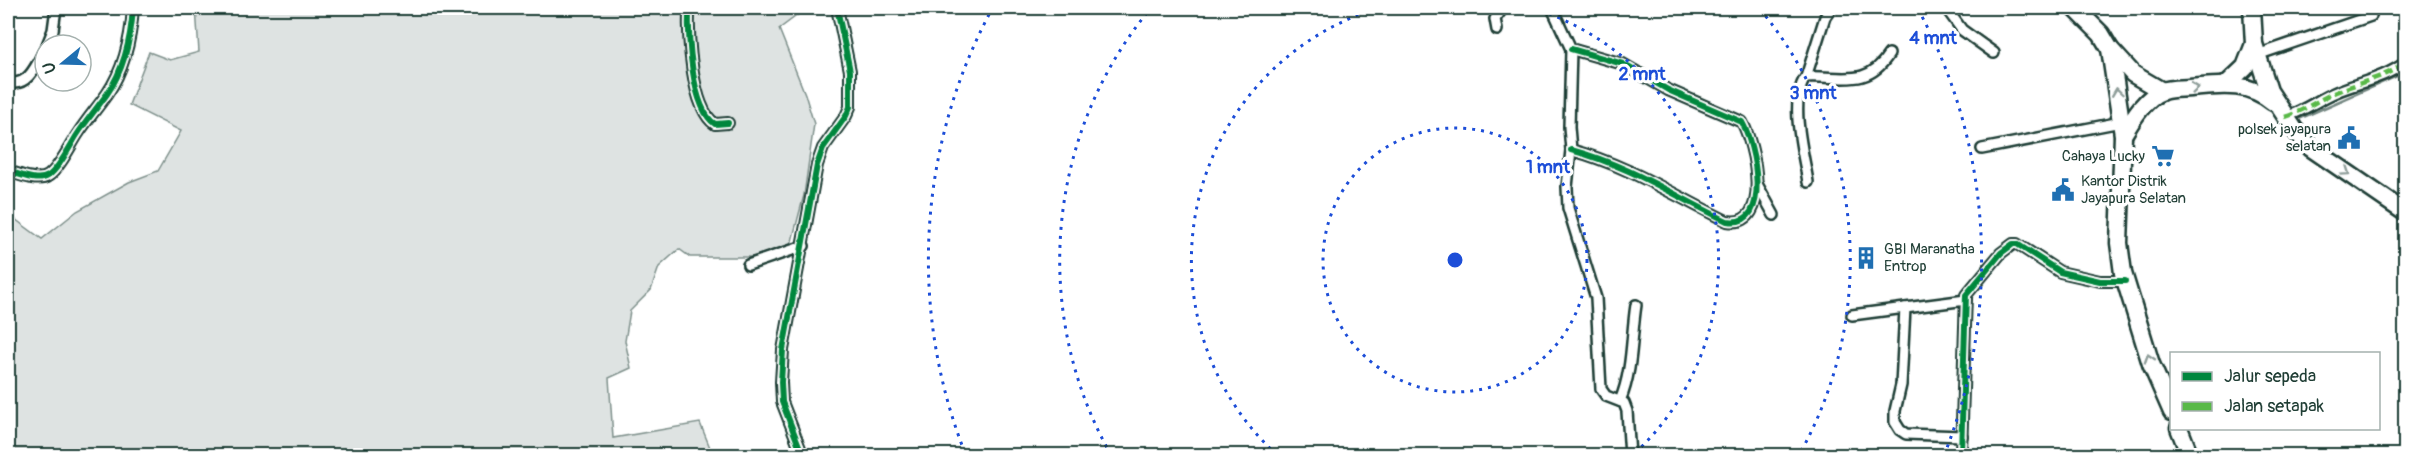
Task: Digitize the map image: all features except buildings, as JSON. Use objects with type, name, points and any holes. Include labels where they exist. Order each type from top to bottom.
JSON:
[{"type":"highway","points":[[2075,8],[2101,34],[2110,49],[2133,74],[2162,91]]},
{"type":"highway","points":[[2252,8],[2256,49],[2269,91],[2281,111]]},
{"type":"highway","points":[[2110,49],[2122,129],[2119,243],[2125,281],[2151,364],[2170,407]]},
{"type":"highway","points":[[2227,84],[2246,67],[2256,49]]},
{"type":"highway","points":[[2122,129],[2148,101],[2162,91],[2227,84],[2252,88],[2262,93],[2281,111],[2311,148],[2406,213]]},
{"type":"highway","points":[[2179,430],[2190,456]]},
{"type":"street","points":[[52,33],[56,8]]},
{"type":"street","points":[[8,171],[41,179],[48,176],[66,154],[87,119],[108,93],[123,64],[131,39],[133,8]]},
{"type":"street","points":[[689,8],[694,71],[703,109],[708,120],[715,124],[728,123]]},
{"type":"street","points":[[803,456],[782,402],[783,350],[818,165],[823,148],[850,107],[850,71],[837,8]]},
{"type":"street","points":[[1497,30],[1495,19],[1503,8]]},
{"type":"street","points":[[1552,8],[1571,49],[1569,127],[1571,150],[1567,187],[1568,208],[1596,298],[1601,388],[1606,396],[1620,400],[1627,411],[1630,456]]},
{"type":"street","points":[[1808,182],[1798,115],[1799,94],[1825,17],[1831,8]]},
{"type":"street","points":[[1946,8],[1962,30],[1994,53]]},
{"type":"street","points":[[2256,49],[2371,16]]},
{"type":"street","points":[[1571,49],[1623,64],[1668,90],[1742,122],[1751,145],[1757,198],[1746,218],[1741,221],[1727,221],[1654,181],[1571,150]]},
{"type":"street","points":[[1806,77],[1851,79],[1859,77],[1880,68],[1889,54]]},
{"type":"street","points":[[2281,111],[2300,112],[2337,92],[2380,78],[2406,62]]},
{"type":"street","points":[[8,82],[21,82],[28,78],[33,69]]},
{"type":"street","points":[[1982,149],[2122,129]]},
{"type":"street","points":[[1757,183],[1774,215]]},
{"type":"street","points":[[1961,453],[1968,290],[2001,254],[2013,244],[2021,245],[2060,272],[2100,281],[2125,281]]},
{"type":"street","points":[[748,265],[804,246]]},
{"type":"street","points":[[1852,315],[1966,300]]},
{"type":"street","points":[[1620,400],[1629,374],[1636,305]]},
{"type":"street","points":[[1905,308],[1901,385],[1894,411],[1895,422],[1906,434],[1962,436]]},
{"type":"shaded area","points":[[196,8],[807,8],[779,29],[805,94],[814,124],[804,195],[791,245],[755,257],[690,257],[679,249],[659,267],[651,290],[630,311],[625,341],[631,368],[609,378],[613,438],[700,423],[713,455],[8,455],[8,214],[42,239],[77,211],[129,182],[158,171],[181,131],[129,105],[149,52],[170,60],[199,52]]},
{"type":"waterway","points":[[2301,118],[2406,72]]},
{"type":"marked path","points":[[2285,117],[2336,92],[2390,72],[2406,62]]},
{"type":"cycle path","points":[[8,171],[39,179],[48,176],[56,169],[118,74],[129,42],[133,8]]},
{"type":"cycle path","points":[[689,8],[690,52],[701,103],[707,116],[715,124],[728,123]]},
{"type":"cycle path","points":[[803,456],[782,402],[783,350],[817,165],[823,148],[850,107],[850,71],[837,8]]},
{"type":"cycle path","points":[[1571,49],[1623,64],[1668,90],[1742,122],[1755,165],[1756,199],[1751,212],[1742,220],[1727,221],[1632,172],[1571,150]]},
{"type":"cycle path","points":[[1961,453],[1966,295],[2001,253],[2013,244],[2017,244],[2060,272],[2100,281],[2125,281]]},
{"type":"place","name":"polsek jayapura selatan","points":[[2349,138]]},
{"type":"place","name":"Cahaya Lucky","points":[[2163,156]]},
{"type":"place","name":"Kantor Distrik Jayapura Selatan","points":[[2063,190]]},
{"type":"place","name":"GBI Maranatha Entrop","points":[[1866,258]]}]
